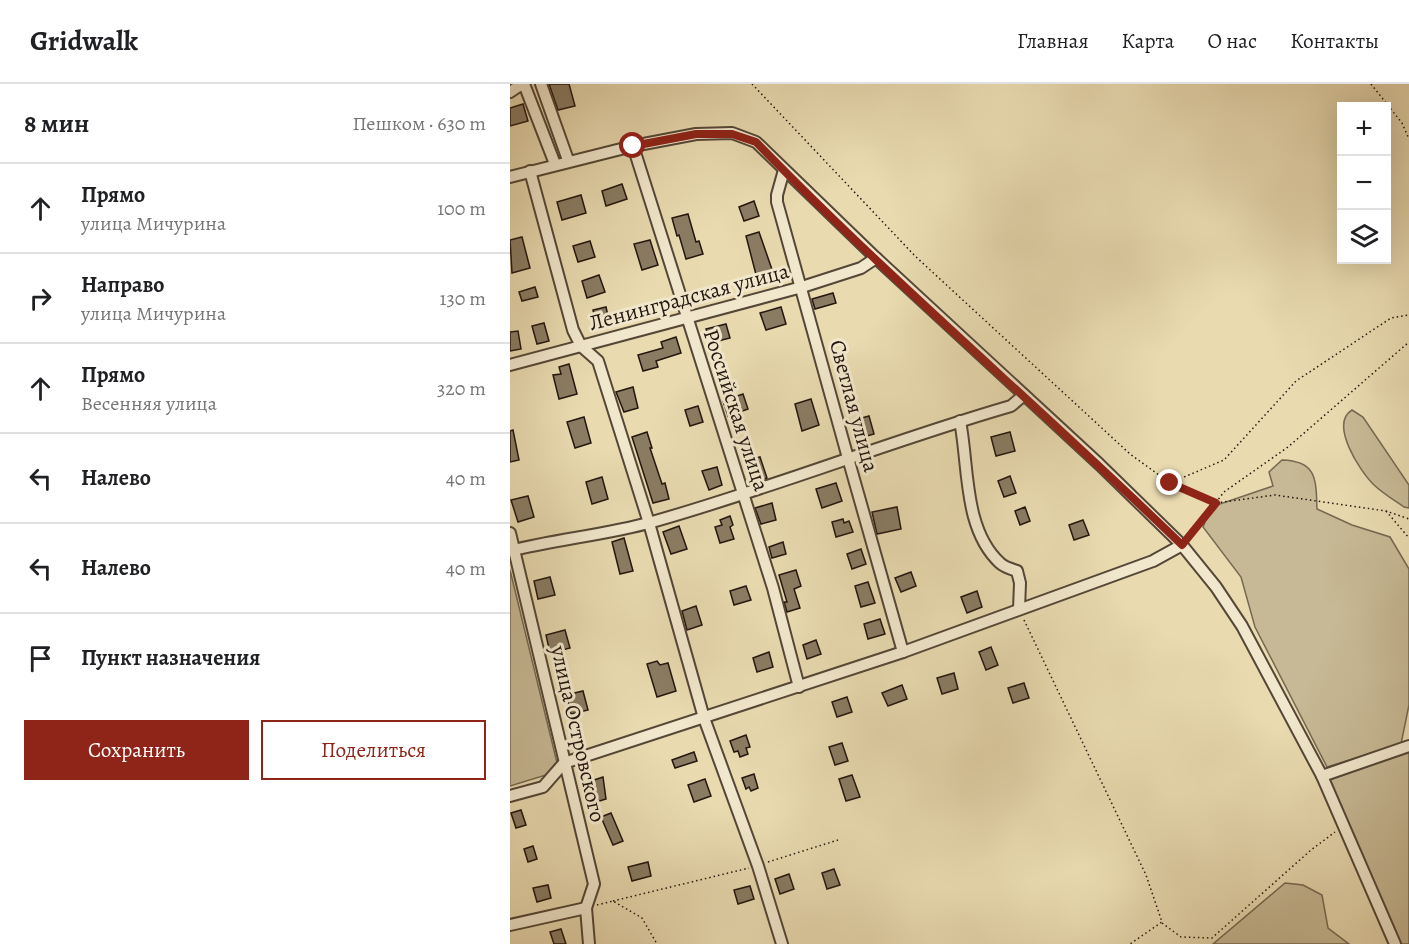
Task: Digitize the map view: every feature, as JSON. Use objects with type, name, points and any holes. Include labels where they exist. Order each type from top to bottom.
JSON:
[{"type":"street","points":[[510,92],[523,84],[555,164]]},
{"type":"street","points":[[541,84],[568,160]]},
{"type":"street","points":[[510,177],[568,160],[696,134],[732,134],[756,142],[876,258],[1182,545],[1216,587],[1242,626],[1322,776],[1395,944]]},
{"type":"street","name":"Российская улица","points":[[633,146],[772,588],[799,687]]},
{"type":"street","name":"Светлая улица","points":[[784,170],[777,202],[903,652]]},
{"type":"street","points":[[530,171],[573,330],[581,346],[598,361],[649,523],[704,718],[758,866],[782,944]]},
{"type":"street","name":"Ленинградская улица","points":[[510,365],[802,287],[861,268],[876,258]]},
{"type":"street","points":[[512,551],[649,523],[743,495],[848,458],[1011,406],[1024,395]]},
{"type":"street","points":[[960,421],[968,476],[969,504],[984,543],[1001,564],[1017,571],[1020,583],[1019,609]]},
{"type":"street","name":"улица Островского","points":[[510,533],[512,551],[594,884],[586,908],[589,944]]},
{"type":"street","points":[[510,796],[543,787],[564,763],[903,652],[1153,561],[1182,545]]},
{"type":"street","points":[[1322,776],[1409,746]]},
{"type":"street","points":[[510,925],[586,908]]},
{"type":"path","points":[[752,84],[915,256],[1130,454],[1170,483],[1216,503],[1275,495],[1386,511],[1409,519]]},
{"type":"path","points":[[1371,84],[1402,123],[1409,139]]},
{"type":"path","points":[[1170,483],[1224,460],[1296,381],[1391,318],[1409,315]]},
{"type":"path","points":[[1182,545],[1224,492],[1288,447],[1409,342]]},
{"type":"path","points":[[1386,511],[1409,538]]},
{"type":"path","points":[[1019,609],[1146,875],[1162,922],[1181,937],[1212,938],[1311,850],[1344,826]]},
{"type":"path","points":[[586,908],[758,866],[838,840]]},
{"type":"path","points":[[613,900],[642,918],[657,944]]},
{"type":"path","points":[[1130,944],[1162,922]]},
{"type":"shaded area","points":[[1352,410],[1363,417],[1409,485],[1409,508],[1384,493],[1367,478],[1355,459],[1345,436],[1344,426],[1346,417]]},
{"type":"shaded area","points":[[1282,460],[1294,461],[1308,468],[1315,481],[1317,509],[1352,525],[1390,537],[1409,569],[1409,705],[1401,744],[1327,767],[1255,627],[1241,577],[1203,527],[1211,507],[1273,486],[1269,472]]},
{"type":"shaded area","points":[[510,570],[559,771],[510,786]]},
{"type":"shaded area","points":[[1409,752],[1409,944],[1401,944],[1330,780]]},
{"type":"shaded area","points":[[1285,883],[1303,885],[1322,895],[1328,928],[1349,944],[1213,944]]},
{"type":"building","points":[[549,84],[569,84],[575,106],[558,110]]},
{"type":"building","points":[[523,104],[528,121],[510,126],[510,108]]},
{"type":"building","points":[[622,184],[627,199],[606,206],[602,191]]},
{"type":"building","points":[[581,195],[586,213],[562,220],[557,202]]},
{"type":"building","points":[[754,201],[759,216],[744,221],[739,207]]},
{"type":"building","points":[[688,214],[696,242],[699,241],[703,254],[686,259],[672,218]]},
{"type":"building","points":[[759,232],[776,281],[759,286],[746,236]]},
{"type":"building","points":[[522,237],[530,268],[512,273],[510,240]]},
{"type":"building","points":[[650,240],[658,265],[642,270],[634,244]]},
{"type":"building","points":[[590,241],[595,257],[578,262],[573,246]]},
{"type":"building","points":[[599,275],[605,292],[587,298],[582,281]]},
{"type":"building","points":[[535,287],[538,297],[522,301],[519,292]]},
{"type":"building","points":[[833,293],[836,303],[815,309],[812,299]]},
{"type":"building","points":[[606,307],[610,325],[597,328],[593,310]]},
{"type":"building","points":[[781,307],[786,324],[766,330],[760,313]]},
{"type":"building","points":[[544,323],[549,341],[537,344],[532,326]]},
{"type":"building","points":[[726,324],[730,338],[710,343],[706,329]]},
{"type":"building","points":[[518,331],[521,349],[510,351],[510,332]]},
{"type":"building","points":[[676,337],[681,353],[656,361],[658,367],[643,371],[638,355],[663,348],[661,342]]},
{"type":"building","points":[[724,359],[727,372],[716,375],[713,362]]},
{"type":"building","points":[[569,364],[577,394],[559,399],[553,375],[561,374],[559,367]]},
{"type":"building","points":[[633,387],[638,408],[624,412],[616,392]]},
{"type":"building","points":[[743,394],[748,409],[728,416],[723,401]]},
{"type":"building","points":[[811,399],[819,425],[802,431],[795,404]]},
{"type":"building","points":[[698,406],[703,422],[690,426],[685,410]]},
{"type":"building","points":[[869,416],[874,434],[856,439],[851,421]]},
{"type":"building","points":[[584,417],[591,443],[575,448],[567,422]]},
{"type":"building","points":[[513,430],[519,460],[510,462],[510,431]]},
{"type":"building","points":[[647,432],[652,448],[650,448],[662,484],[665,483],[669,499],[653,503],[632,437]]},
{"type":"building","points":[[1010,432],[1015,451],[996,456],[991,437]]},
{"type":"building","points":[[760,457],[767,478],[752,483],[745,461]]},
{"type":"building","points":[[717,467],[722,485],[709,490],[702,471]]},
{"type":"building","points":[[1010,476],[1016,493],[1004,497],[998,481]]},
{"type":"building","points":[[602,477],[608,499],[592,504],[586,482]]},
{"type":"building","points":[[836,483],[842,501],[822,508],[816,489]]},
{"type":"building","points":[[528,496],[534,517],[518,522],[511,500]]},
{"type":"building","points":[[772,503],[776,520],[761,524],[755,508]]},
{"type":"building","points":[[897,507],[901,529],[877,534],[872,512]]},
{"type":"building","points":[[1025,507],[1030,521],[1020,525],[1015,511]]},
{"type":"building","points":[[730,516],[733,525],[730,527],[734,539],[720,543],[715,527],[722,525],[720,520]]},
{"type":"building","points":[[843,519],[844,523],[849,521],[853,532],[836,537],[832,522]]},
{"type":"building","points":[[1083,520],[1089,535],[1074,540],[1069,525]]},
{"type":"building","points":[[679,526],[687,549],[671,554],[663,532]]},
{"type":"building","points":[[624,538],[633,571],[620,574],[612,542]]},
{"type":"building","points":[[783,542],[786,554],[772,558],[769,547]]},
{"type":"building","points":[[861,549],[866,564],[852,569],[847,554]]},
{"type":"building","points":[[796,570],[801,586],[794,589],[800,608],[787,612],[784,602],[787,602],[779,575]]},
{"type":"building","points":[[911,572],[916,586],[901,592],[895,578]]},
{"type":"building","points":[[550,577],[555,595],[538,599],[534,581]]},
{"type":"building","points":[[868,582],[875,603],[861,607],[855,586]]},
{"type":"building","points":[[746,586],[751,600],[734,605],[730,591]]},
{"type":"building","points":[[977,591],[982,607],[967,613],[961,597]]},
{"type":"building","points":[[696,606],[702,625],[687,630],[682,611]]},
{"type":"building","points":[[880,619],[885,634],[868,639],[864,624]]},
{"type":"building","points":[[565,630],[570,648],[550,653],[546,635]]},
{"type":"building","points":[[816,640],[821,654],[807,659],[803,645]]},
{"type":"building","points":[[991,647],[998,665],[986,670],[979,652]]},
{"type":"building","points":[[769,652],[773,667],[757,672],[753,658]]},
{"type":"building","points":[[657,661],[660,665],[668,663],[676,691],[657,697],[647,664]]},
{"type":"building","points":[[954,673],[958,689],[942,694],[937,678]]},
{"type":"building","points":[[1024,683],[1029,698],[1013,703],[1008,688]]},
{"type":"building","points":[[902,685],[907,699],[888,706],[882,693]]},
{"type":"building","points":[[583,691],[588,710],[571,714],[566,695]]},
{"type":"building","points":[[847,697],[852,712],[837,717],[832,702]]},
{"type":"building","points":[[746,735],[750,747],[746,748],[748,754],[740,757],[738,751],[734,752],[730,741]]},
{"type":"building","points":[[842,743],[848,761],[835,765],[829,747]]},
{"type":"building","points":[[694,752],[697,761],[675,768],[672,760]]},
{"type":"building","points":[[754,774],[758,788],[751,791],[749,787],[746,789],[742,778]]},
{"type":"building","points":[[852,775],[860,797],[846,801],[839,779]]},
{"type":"building","points":[[603,777],[606,799],[593,803],[590,790],[588,791],[585,783]]},
{"type":"building","points":[[705,779],[711,796],[694,802],[688,785]]},
{"type":"building","points":[[521,810],[526,825],[516,828],[511,813]]},
{"type":"building","points":[[611,813],[623,841],[613,845],[601,817]]},
{"type":"building","points":[[533,846],[537,859],[528,862],[524,849]]},
{"type":"building","points":[[648,862],[651,876],[632,881],[628,867]]},
{"type":"building","points":[[834,869],[840,885],[827,889],[822,873]]},
{"type":"building","points":[[789,874],[794,889],[780,894],[775,879]]},
{"type":"building","points":[[548,885],[551,898],[537,902],[533,888]]},
{"type":"building","points":[[750,886],[754,899],[738,904],[734,890]]},
{"type":"building","points":[[561,929],[566,944],[554,944],[550,932]]},
{"type":"route","points":[[633,146],[696,134],[732,134],[756,142],[876,258],[1099,464],[1182,545],[1216,503],[1170,483]]}]
